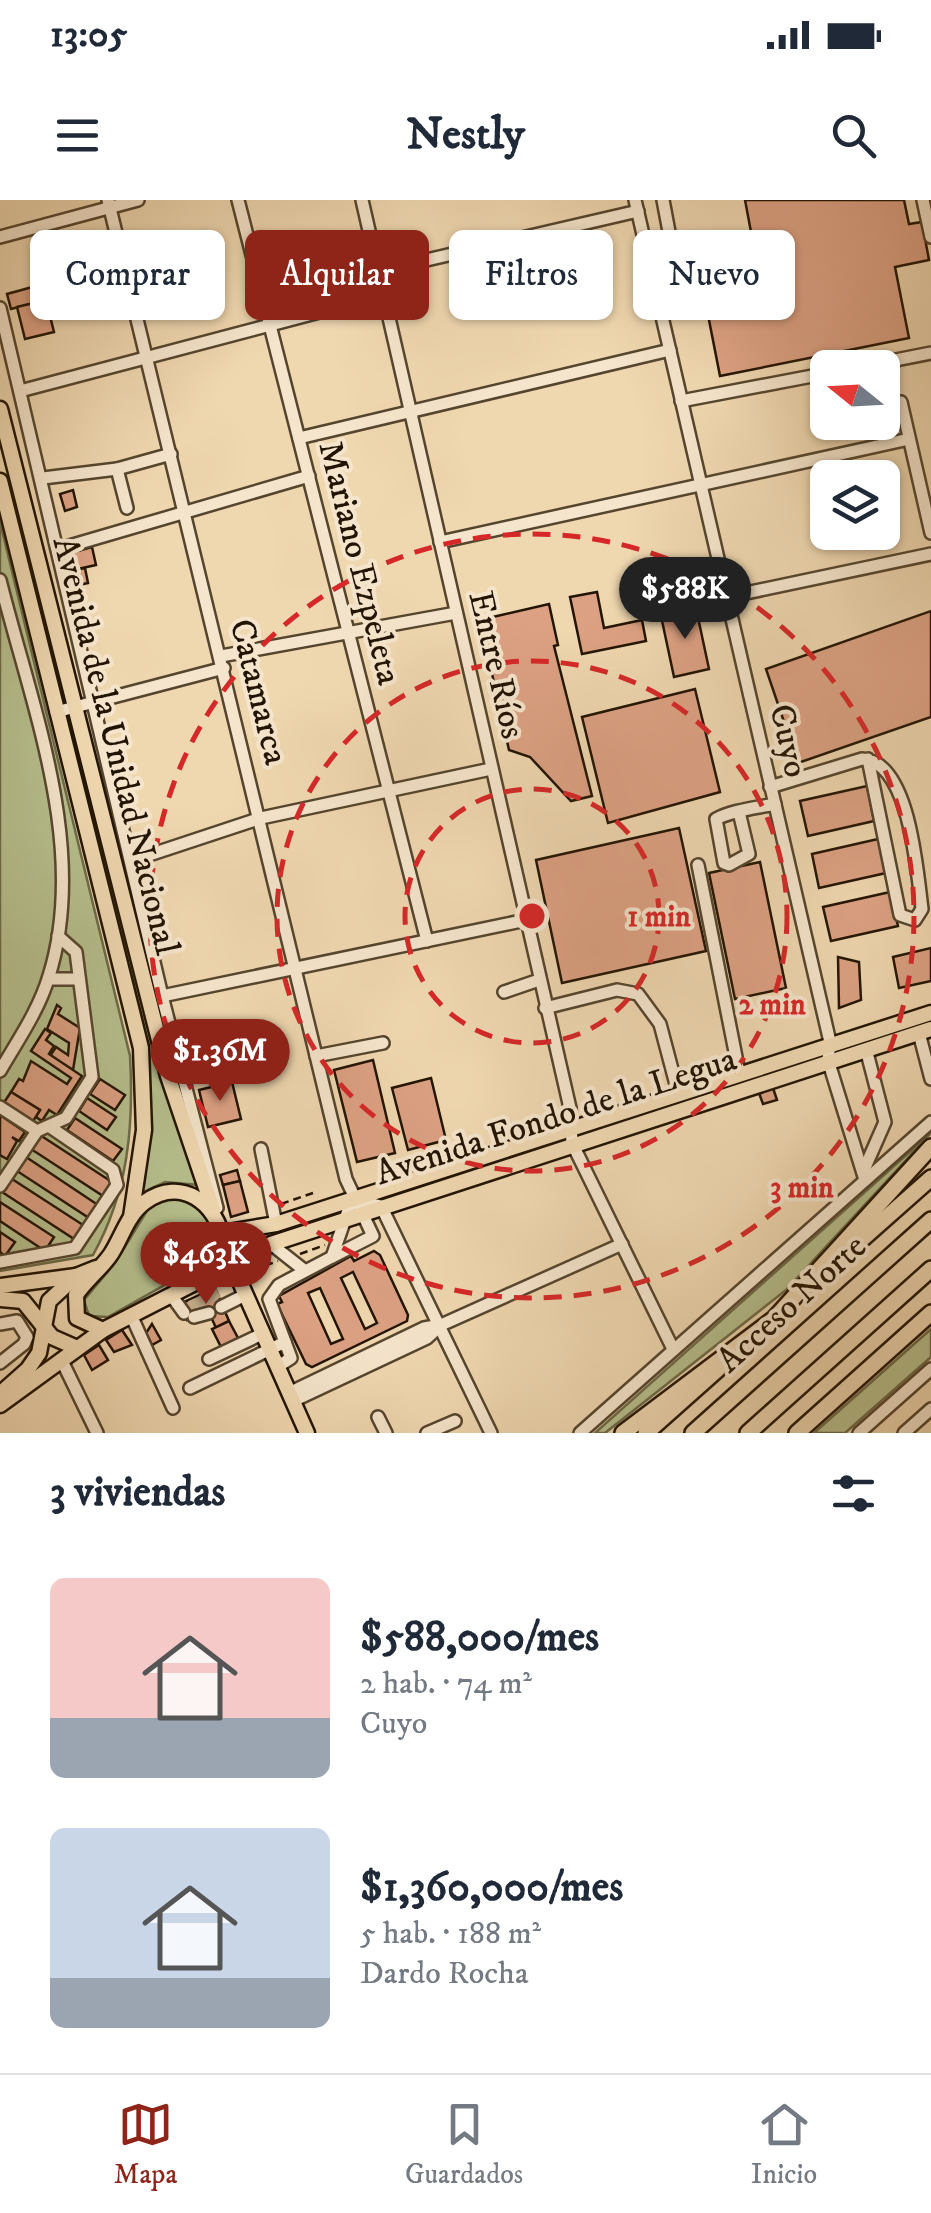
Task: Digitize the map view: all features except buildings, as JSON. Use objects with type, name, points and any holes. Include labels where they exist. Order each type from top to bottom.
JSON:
[{"type":"highway","points":[[623,1433],[774,1319],[931,1147]]},
{"type":"highway","points":[[646,1433],[931,1178]]},
{"type":"highway","name":"Acceso Norte","points":[[690,1433],[931,1220]]},
{"type":"highway","name":"Acceso Norte","points":[[748,1433],[931,1270]]},
{"type":"highway","points":[[800,1433],[931,1313]]},
{"type":"main road","name":"Avenida de la Unidad Nacional","points":[[0,409],[72,708],[168,1076],[232,1264],[307,1433]]},
{"type":"main road","name":"Avenida de la Unidad Nacional","points":[[0,481],[140,1048],[144,1130],[132,1217]]},
{"type":"main road","name":"Avenida Fondo de la Legua","points":[[222,1234],[276,1224],[830,1042],[931,1013]]},
{"type":"main road","name":"Avenida Fondo de la Legua","points":[[102,1330],[171,1295],[199,1288],[248,1254],[270,1244],[925,1031]]},
{"type":"main road","points":[[102,1330],[80,1322],[74,1306],[79,1290],[101,1266],[142,1204],[170,1192],[201,1198],[213,1209]]},
{"type":"main road","points":[[199,1288],[216,1266],[222,1234]]},
{"type":"main road","points":[[0,1286],[76,1276],[101,1266]]},
{"type":"main road","points":[[0,1393],[34,1361],[50,1301],[76,1276]]},
{"type":"main road","points":[[0,1299],[23,1301],[60,1342],[77,1348]]},
{"type":"main road","points":[[0,1405],[102,1330]]},
{"type":"street","points":[[0,236],[109,203],[138,200]]},
{"type":"street","name":"Mariano Ezpeleta","points":[[238,200],[427,940]]},
{"type":"street","name":"Entre Ríos","points":[[362,200],[369,230]]},
{"type":"street","points":[[663,200],[669,230]]},
{"type":"street","points":[[924,200],[931,237]]},
{"type":"street","name":"Catamarca","points":[[109,203],[316,1056],[352,1198],[361,1212]]},
{"type":"street","points":[[429,258],[637,205]]},
{"type":"street","name":"Cuyo","points":[[637,205],[643,230]]},
{"type":"street","points":[[0,308],[222,1234]]},
{"type":"street","points":[[20,391],[278,320]]},
{"type":"street","name":"Entre Ríos","points":[[390,320],[574,1126],[572,1143]]},
{"type":"street","name":"Cuyo","points":[[663,320],[830,1042],[828,1060]]},
{"type":"street","points":[[299,438],[670,350]]},
{"type":"street","points":[[900,359],[931,353]]},
{"type":"street","points":[[682,401],[810,376]]},
{"type":"street","points":[[901,402],[927,494],[931,533]]},
{"type":"street","points":[[440,542],[700,481],[909,439]]},
{"type":"street","points":[[42,478],[117,470],[171,454]]},
{"type":"street","points":[[117,470],[128,508]]},
{"type":"street","points":[[60,549],[184,508],[309,476]]},
{"type":"street","points":[[727,598],[931,554]]},
{"type":"street","points":[[0,580],[59,836],[58,936],[49,979],[0,1070]]},
{"type":"street","points":[[56,712],[222,662],[348,630],[456,613]]},
{"type":"street","points":[[770,787],[868,759],[882,764],[899,788],[916,866],[922,910],[914,920],[900,915],[868,759]]},
{"type":"street","points":[[130,861],[261,818],[491,769]]},
{"type":"street","points":[[872,782],[892,777]]},
{"type":"street","points":[[738,812],[749,854],[729,865],[724,863],[715,826],[720,816],[738,812],[774,804]]},
{"type":"street","points":[[698,866],[738,1072]]},
{"type":"street","points":[[162,996],[526,920]]},
{"type":"street","points":[[0,1186],[43,1129],[66,1118],[92,1076],[76,952],[58,936]]},
{"type":"street","points":[[49,979],[79,978]]},
{"type":"street","points":[[504,992],[539,980]]},
{"type":"street","points":[[546,1008],[617,990],[638,994],[660,1024],[678,1092]]},
{"type":"street","points":[[925,1031],[931,1079]]},
{"type":"street","points":[[316,1056],[383,1043]]},
{"type":"street","points":[[864,1176],[885,1122],[866,1049]]},
{"type":"street","points":[[828,1060],[864,1176]]},
{"type":"street","points":[[0,1107],[113,1170],[117,1185],[80,1244],[0,1262]]},
{"type":"street","points":[[580,1433],[864,1176],[931,1122]]},
{"type":"street","points":[[572,1143],[673,1349]]},
{"type":"street","points":[[260,1149],[276,1224]]},
{"type":"street","points":[[332,1258],[342,1218],[352,1198],[381,1206],[491,1433]]},
{"type":"street","points":[[277,1368],[291,1360],[269,1298],[280,1285],[304,1270],[371,1238],[361,1212]]},
{"type":"street","points":[[270,1244],[304,1270]]},
{"type":"street","points":[[291,1397],[426,1338],[441,1325],[622,1244]]},
{"type":"street","points":[[280,1285],[285,1259]]},
{"type":"street","points":[[171,1295],[201,1313],[245,1295]]},
{"type":"street","points":[[131,1315],[174,1408]]},
{"type":"street","points":[[0,1324],[20,1322],[27,1341],[0,1363]]},
{"type":"street","points":[[210,1358],[262,1334]]},
{"type":"street","points":[[190,1388],[285,1342]]},
{"type":"street","points":[[62,1359],[97,1433]]},
{"type":"street","points":[[859,1433],[931,1369]]},
{"type":"street","points":[[904,1433],[931,1410]]},
{"type":"street","points":[[378,1417],[386,1433]]},
{"type":"street","points":[[426,1433],[456,1420]]},
{"type":"path","points":[[248,1254],[253,1270],[336,1242]]},
{"type":"green space","points":[[0,522],[130,1056],[131,1082],[129,1134],[121,1183],[93,1255],[0,1271]]},
{"type":"green space","points":[[74,738],[166,1091],[199,1185],[165,1182],[142,1193],[151,1131],[148,1043]]},
{"type":"green space","points":[[931,1133],[786,1290],[605,1433],[595,1433]]},
{"type":"green space","points":[[183,1197],[201,1208],[212,1222],[215,1239],[209,1260],[108,1317],[89,1316],[84,1300],[115,1263],[148,1209],[158,1201]]},
{"type":"green space","points":[[931,1329],[931,1357],[845,1433],[814,1433]]},
{"type":"tunnel","points":[[211,1290],[219,1308]]},
{"type":"tunnel","points":[[203,1294],[211,1312]]},
{"type":"tunnel","points":[[193,1299],[200,1314]]}]
